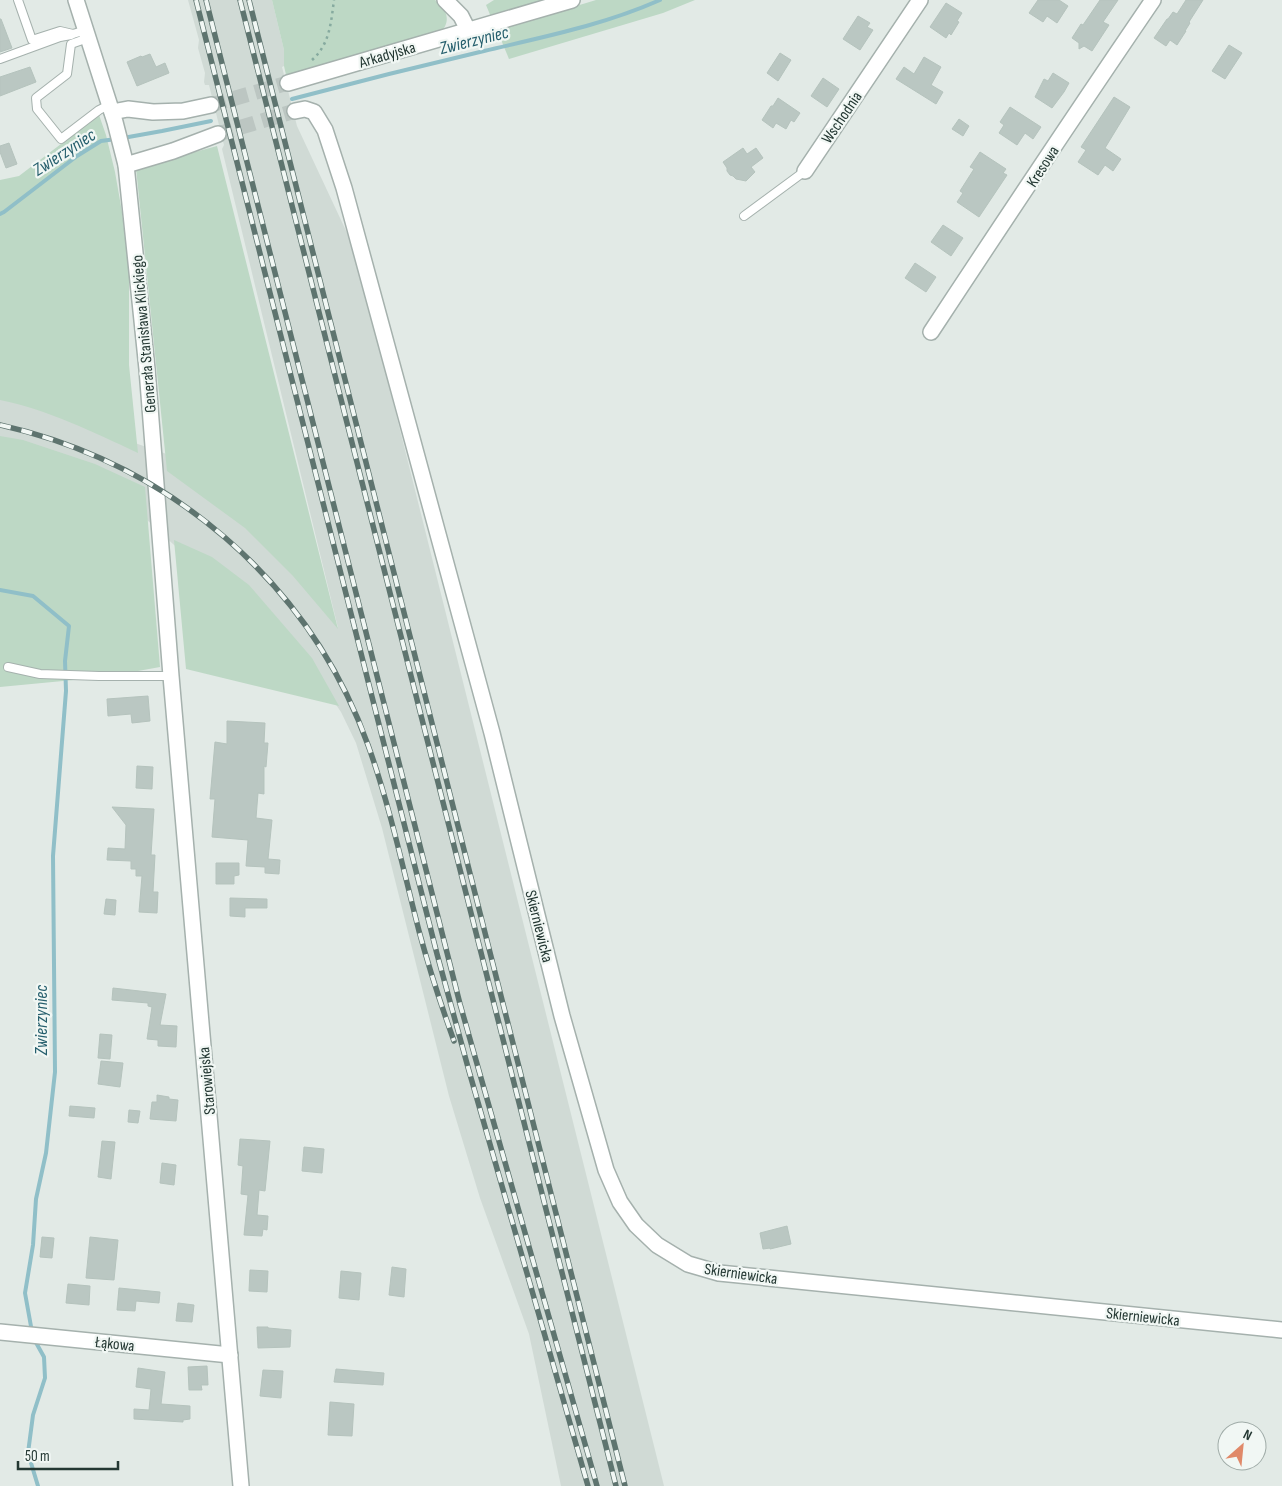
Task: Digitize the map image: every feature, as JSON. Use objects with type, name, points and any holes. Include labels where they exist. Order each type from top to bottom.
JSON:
[{"type":"street","name":"Generała Stanisława Klickiego","points":[[76,0],[82,34],[112,113],[125,161],[147,369],[171,676]]},
{"type":"street","points":[[445,0],[461,16],[468,30]]},
{"type":"street","name":"Arkadyjska","points":[[288,83],[572,0]]},
{"type":"street","name":"Wschodnia","points":[[805,171],[920,0]]},
{"type":"street","name":"Kresowa","points":[[931,332],[1044,164],[1088,94],[1153,0]]},
{"type":"street","points":[[112,113],[128,109],[153,112],[183,111],[211,105]]},
{"type":"street","name":"Skierniewicka","points":[[295,111],[305,109],[314,112],[325,130],[344,188],[492,733],[562,1016],[606,1170],[620,1202],[636,1225],[657,1245],[688,1264],[719,1273],[1282,1330]]},
{"type":"street","points":[[125,161],[173,151],[218,134]]},
{"type":"street","name":"Starowiejska","points":[[171,676],[241,1486]]},
{"type":"street","name":"Łąkowa","points":[[0,1332],[230,1355]]},
{"type":"lane","points":[[18,0],[32,40],[60,31],[82,34]]},
{"type":"lane","points":[[0,59],[60,37],[82,34]]},
{"type":"lane","points":[[82,34],[71,44],[66,74],[36,98],[37,109],[61,139],[100,110],[112,113]]},
{"type":"lane","name":"Wschodnia","points":[[744,216],[805,171]]},
{"type":"lane","points":[[8,667],[40,674],[171,676]]},
{"type":"path","points":[[309,63],[318,55],[327,41],[334,0]]},
{"type":"shaded area","points":[[188,0],[272,0],[284,50],[284,66],[282,67],[297,126],[355,250],[664,1486],[561,1486],[529,1334],[480,1198],[449,1096],[382,828],[356,743],[341,712],[326,690],[240,606],[133,507],[0,455],[0,396],[178,458],[247,514],[338,628],[222,149],[224,145],[209,85],[205,85],[204,82],[205,73],[198,48],[199,40]]},
{"type":"green space","points":[[272,0],[435,0],[444,10],[447,22],[442,31],[287,79],[284,66],[284,50]]},
{"type":"green space","points":[[494,0],[546,0],[491,17],[486,5]]},
{"type":"green space","points":[[596,0],[695,0],[663,13],[509,59],[497,30]]},
{"type":"green space","points":[[99,115],[115,172],[122,212],[129,273],[129,365],[138,453],[53,416],[0,400],[0,180],[19,176]]},
{"type":"green space","points":[[217,146],[338,629],[293,576],[245,528],[167,471],[136,168]]},
{"type":"green space","points":[[0,436],[23,440],[95,464],[145,487],[160,667],[105,677],[0,687]]},
{"type":"green space","points":[[174,540],[212,557],[249,585],[312,658],[339,706],[186,669]]},
{"type":"building","points":[[1038,0],[1059,0],[1068,6],[1057,23],[1047,16],[1043,22],[1029,13]]},
{"type":"building","points":[[1100,0],[1118,0],[1103,22],[1109,25],[1092,51],[1084,46],[1079,49],[1079,43],[1072,38]]},
{"type":"building","points":[[1186,0],[1203,0],[1177,45],[1170,40],[1166,46],[1154,38],[1167,19],[1173,12],[1177,14]]},
{"type":"building","points":[[946,3],[962,13],[951,35],[949,33],[946,38],[930,27]]},
{"type":"building","points":[[858,16],[870,23],[867,27],[873,30],[860,50],[843,39]]},
{"type":"building","points":[[0,19],[12,48],[0,52]]},
{"type":"building","points":[[1229,45],[1242,53],[1225,79],[1212,71]]},
{"type":"building","points":[[780,53],[791,60],[778,81],[767,73]]},
{"type":"building","points":[[150,54],[156,67],[165,63],[169,73],[137,86],[127,62]]},
{"type":"building","points":[[924,57],[941,67],[931,85],[943,92],[936,104],[896,79],[904,67],[914,74]]},
{"type":"building","points":[[30,67],[36,82],[0,96],[0,77]]},
{"type":"building","points":[[1053,73],[1069,83],[1052,108],[1035,97],[1044,79],[1048,81]]},
{"type":"building","points":[[823,78],[839,89],[827,107],[811,96]]},
{"type":"building","points":[[1114,97],[1130,107],[1105,148],[1121,159],[1113,171],[1105,165],[1098,175],[1078,162],[1086,150],[1081,147]]},
{"type":"building","points":[[778,98],[800,113],[794,122],[791,120],[786,129],[776,123],[773,128],[762,120]]},
{"type":"building","points":[[1010,107],[1041,127],[1033,139],[1025,133],[1017,145],[999,133],[1004,125],[1000,122]]},
{"type":"building","points":[[959,119],[969,126],[963,136],[952,129]]},
{"type":"building","points":[[9,143],[17,164],[6,168],[0,152],[0,146]]},
{"type":"building","points":[[743,148],[747,154],[756,148],[763,158],[751,167],[755,172],[746,181],[736,179],[730,175],[723,162]]},
{"type":"building","points":[[980,152],[1006,169],[1003,173],[1007,175],[979,217],[957,202],[963,193],[960,191],[974,169],[970,167]]},
{"type":"building","points":[[943,225],[963,238],[951,256],[931,242]]},
{"type":"building","points":[[915,263],[936,277],[926,292],[905,278]]},
{"type":"building","points":[[148,696],[150,721],[132,723],[131,714],[108,716],[107,699]]},
{"type":"building","points":[[227,721],[265,723],[264,743],[268,743],[266,767],[264,766],[264,794],[258,793],[256,818],[272,820],[268,859],[280,860],[279,874],[265,873],[265,867],[246,866],[248,840],[212,837],[215,799],[210,799],[215,742],[227,744]]},
{"type":"building","points":[[137,766],[153,767],[152,789],[136,788]]},
{"type":"building","points":[[112,807],[154,809],[151,855],[155,855],[153,892],[158,892],[157,913],[139,912],[142,876],[136,876],[136,869],[131,869],[131,861],[107,860],[108,848],[125,849],[126,825]]},
{"type":"building","points":[[216,863],[239,863],[239,875],[234,876],[234,884],[216,884]]},
{"type":"building","points":[[230,898],[267,899],[267,908],[245,908],[245,917],[230,916]]},
{"type":"building","points":[[106,899],[116,900],[115,915],[104,914]]},
{"type":"building","points":[[113,988],[166,994],[160,1025],[177,1026],[176,1047],[158,1046],[158,1040],[147,1039],[152,1007],[148,1006],[148,1003],[112,1000]]},
{"type":"building","points":[[100,1034],[112,1035],[110,1059],[98,1058]]},
{"type":"building","points":[[101,1061],[123,1063],[120,1087],[98,1084]]},
{"type":"building","points":[[157,1095],[178,1100],[176,1121],[150,1119],[152,1102],[157,1102]]},
{"type":"building","points":[[70,1106],[95,1108],[94,1118],[69,1116]]},
{"type":"building","points":[[129,1110],[140,1111],[138,1123],[128,1122]]},
{"type":"building","points":[[240,1139],[270,1141],[265,1191],[259,1190],[257,1215],[268,1216],[267,1230],[263,1229],[262,1236],[244,1235],[248,1195],[241,1194],[243,1166],[238,1165]]},
{"type":"building","points":[[102,1141],[115,1142],[111,1179],[98,1177]]},
{"type":"building","points":[[304,1147],[324,1149],[322,1173],[302,1171]]},
{"type":"building","points":[[162,1163],[176,1165],[174,1185],[160,1183]]},
{"type":"building","points":[[787,1226],[791,1244],[763,1249],[760,1233]]},
{"type":"building","points":[[42,1237],[54,1238],[52,1258],[40,1257]]},
{"type":"building","points":[[90,1237],[118,1240],[114,1280],[86,1278]]},
{"type":"building","points":[[392,1267],[406,1269],[404,1297],[389,1295]]},
{"type":"building","points":[[250,1270],[268,1271],[267,1292],[249,1291]]},
{"type":"building","points":[[341,1271],[361,1273],[359,1300],[339,1298]]},
{"type":"building","points":[[68,1284],[90,1286],[89,1305],[66,1303]]},
{"type":"building","points":[[119,1288],[160,1292],[159,1303],[136,1301],[135,1311],[117,1310]]},
{"type":"building","points":[[178,1303],[194,1305],[192,1322],[176,1321]]},
{"type":"building","points":[[257,1327],[291,1330],[290,1347],[258,1348]]},
{"type":"building","points":[[207,1366],[208,1385],[201,1385],[202,1390],[189,1390],[188,1367]]},
{"type":"building","points":[[138,1368],[165,1372],[161,1404],[190,1406],[190,1419],[183,1420],[183,1422],[134,1419],[134,1409],[149,1410],[151,1389],[136,1387]]},
{"type":"building","points":[[336,1369],[384,1373],[383,1385],[334,1382]]},
{"type":"building","points":[[263,1370],[283,1371],[281,1398],[260,1396]]},
{"type":"building","points":[[330,1402],[354,1404],[352,1436],[328,1435]]},
{"type":"waterway","name":"Zwierzyniec","points":[[292,99],[573,30],[617,17],[660,0]]},
{"type":"waterway","name":"Zwierzyniec","points":[[123,138],[211,121]]},
{"type":"waterway","name":"Zwierzyniec","points":[[0,214],[77,156],[101,141],[116,139]]},
{"type":"waterway","name":"Zwierzyniec","points":[[0,590],[33,596],[69,626],[65,661],[66,691],[53,856],[55,1072],[46,1153],[36,1199],[33,1245],[25,1293],[32,1332]]},
{"type":"waterway","name":"Zwierzyniec","points":[[34,1339],[44,1357],[45,1378],[33,1415],[28,1453],[38,1486]]},
{"type":"tunnel","points":[[211,105],[288,83]]},
{"type":"tunnel","points":[[218,134],[295,111]]},
{"type":"railway","points":[[196,0],[437,954],[588,1486]]},
{"type":"railway","points":[[206,0],[460,1004],[597,1486]]},
{"type":"railway","points":[[240,0],[616,1486]]},
{"type":"railway","points":[[249,0],[625,1486]]},
{"type":"railway","points":[[0,425],[62,443],[120,468],[175,500],[225,538],[270,582],[309,631],[342,686],[368,745],[390,814],[427,959],[454,1041]]}]
